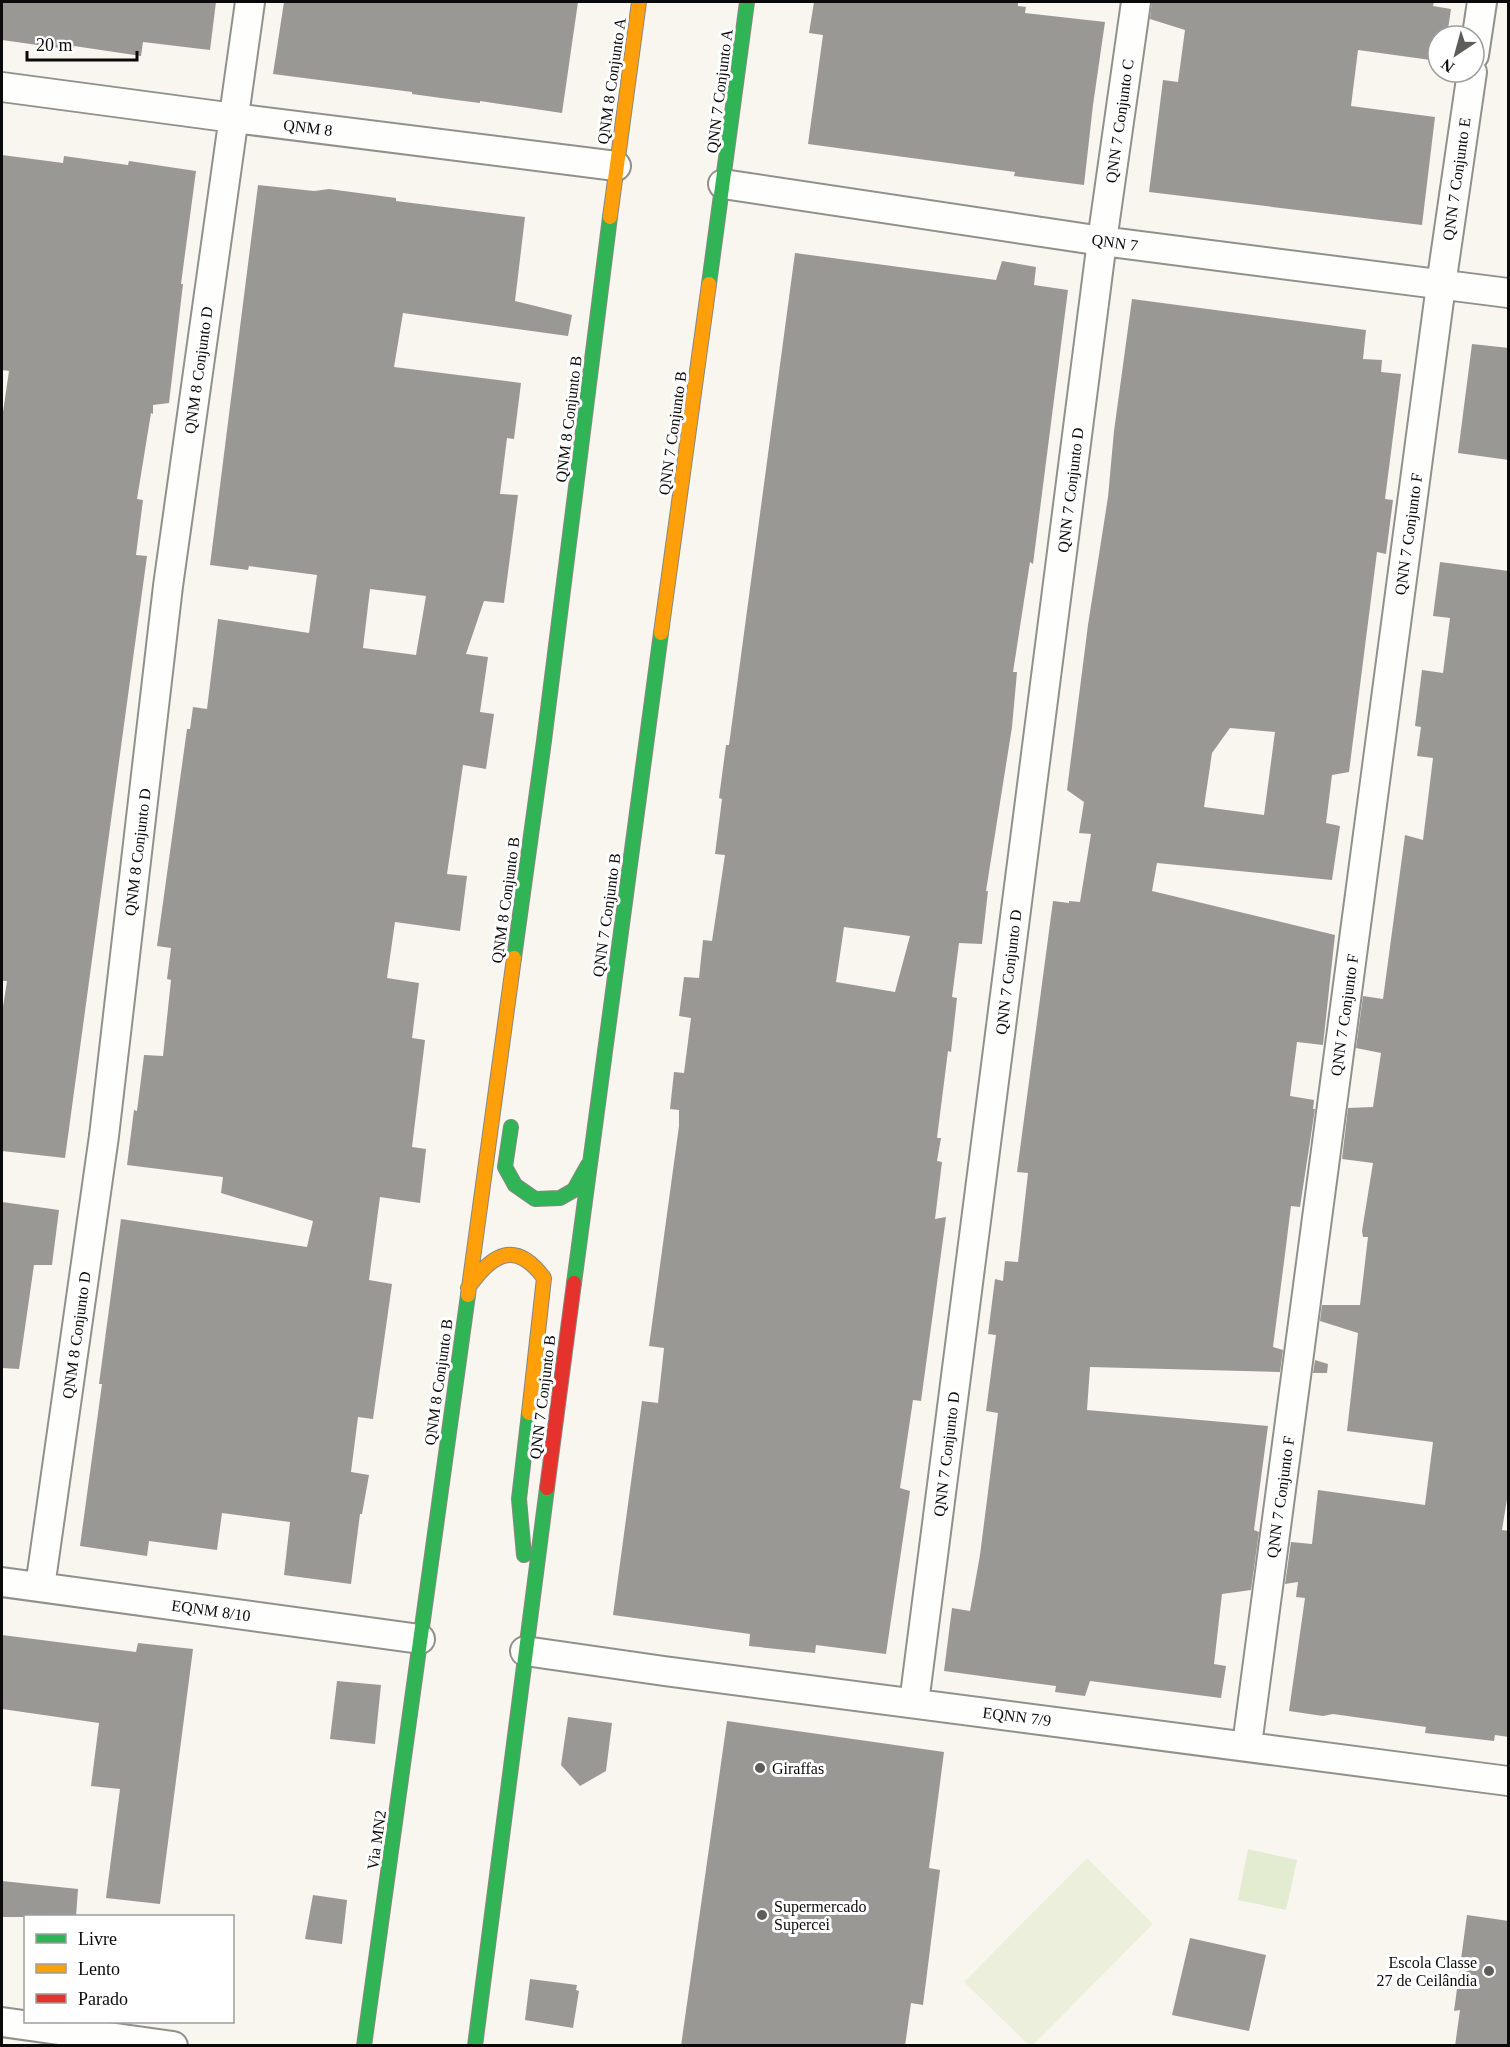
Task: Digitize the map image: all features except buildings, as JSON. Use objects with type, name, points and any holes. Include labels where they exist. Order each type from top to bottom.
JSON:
[{"type":"main road","name":"QNM 8 Conjunto A","points":[[616,166],[639,2]]},
{"type":"main road","name":"QNN 7 Conjunto A","points":[[723,184],[747,2]]},
{"type":"main road","name":"QNM 8 Conjunto B","points":[[420,1639],[544,741],[616,166]]},
{"type":"main road","name":"QNN 7 Conjunto B","points":[[525,1651],[723,184]]},
{"type":"main road","points":[[543,848],[544,741]]},
{"type":"main road","points":[[514,1108],[505,1167],[515,1185],[535,1199],[560,1198],[574,1190],[589,1164]]},
{"type":"main road","points":[[468,1288],[477,1273],[487,1263],[508,1254],[519,1255],[536,1264],[544,1278],[519,1499],[529,1620]]},
{"type":"main road","name":"Via MN2","points":[[364,2046],[420,1639]]},
{"type":"main road","points":[[475,2046],[525,1651]]},
{"type":"main road","points":[[369,2007],[370,2046]]},
{"type":"street","name":"QNM 8 Conjunto D","points":[[40,1587],[105,1124],[168,586],[250,2]]},
{"type":"street","name":"QNN 7 Conjunto C","points":[[1102,241],[1136,2]]},
{"type":"street","points":[[1479,24],[1482,2]]},
{"type":"street","name":"QNN 7 Conjunto E","points":[[1441,285],[1470,84]]},
{"type":"street","name":"QNM 8","points":[[2,87],[616,166]]},
{"type":"street","name":"QNN 7","points":[[723,184],[1102,241],[1509,294]]},
{"type":"street","name":"QNN 7 Conjunto D","points":[[914,1703],[1102,241]]},
{"type":"street","name":"QNN 7 Conjunto F","points":[[1247,1745],[1441,285]]},
{"type":"street","name":"EQNM 8/10","points":[[2,1582],[420,1639]]},
{"type":"street","name":"EQNN 7/9","points":[[525,1651],[1509,1781]]},
{"type":"street","points":[[2,2022],[173,2046]]},
{"type":"green space","points":[[1248,1849],[1297,1860],[1286,1910],[1238,1900]]},
{"type":"green space","points":[[1087,1858],[1153,1924],[1033,2045],[1029,2045],[964,1982]]},
{"type":"traffic: fast","points":[[709,284],[747,2]]},
{"type":"traffic: fast","points":[[514,958],[544,741],[610,217]]},
{"type":"traffic: fast","points":[[574,1283],[661,633]]},
{"type":"traffic: fast","points":[[511,1127],[505,1167],[515,1185],[535,1199],[560,1198],[574,1190],[588,1165]]},
{"type":"traffic: fast","points":[[364,2046],[468,1295]]},
{"type":"traffic: fast","points":[[524,1555],[519,1499],[529,1413]]},
{"type":"traffic: fast","points":[[475,2046],[547,1488]]},
{"type":"traffic: slow","points":[[610,217],[639,2]]},
{"type":"traffic: slow","points":[[661,633],[709,284]]},
{"type":"traffic: slow","points":[[468,1295],[514,958]]},
{"type":"traffic: slow","points":[[468,1288],[486,1267],[504,1256],[514,1255],[523,1258],[544,1278],[529,1413]]},
{"type":"traffic: jam","points":[[547,1488],[574,1283]]},
{"type":"place","name":"Giraffas","points":[[760,1768]]},
{"type":"place","name":"Supermercado Supercei","points":[[762,1915]]},
{"type":"place","name":"Escola Classe 27 de Ceilândia","points":[[1489,1971]]}]
